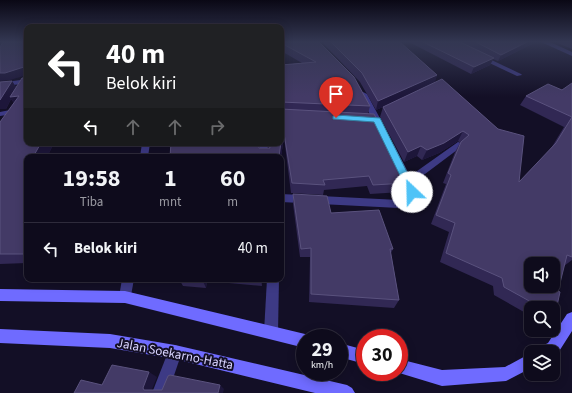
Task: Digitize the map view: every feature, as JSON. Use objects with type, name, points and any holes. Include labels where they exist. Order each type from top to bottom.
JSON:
[{"type":"main road","points":[[0,295],[125,297],[296,339]]},
{"type":"main road","points":[[555,345],[572,319]]},
{"type":"main road","name":"Jalan Soekarno-Hatta","points":[[0,336],[110,341],[175,352],[347,393]]},
{"type":"main road","points":[[408,369],[442,378],[506,374],[524,364]]},
{"type":"street","points":[[489,60],[518,75]]},
{"type":"street","points":[[0,85],[24,83]]},
{"type":"street","points":[[284,198],[399,204],[410,200],[412,192],[408,182],[386,137],[357,84]]},
{"type":"street","points":[[0,114],[12,109],[3,122]]},
{"type":"street","points":[[408,182],[458,145]]},
{"type":"street","points":[[125,297],[128,282]]},
{"type":"street","points":[[271,332],[272,282]]},
{"type":"street","points":[[160,393],[175,352]]},
{"type":"building","points":[[0,60],[24,60],[24,67],[5,73],[0,73]]},
{"type":"building","points":[[313,60],[337,60],[354,77],[370,106],[284,102],[284,65],[316,62]]},
{"type":"building","points":[[349,60],[421,60],[437,75],[378,101],[362,73]]},
{"type":"building","points":[[460,60],[489,60],[474,67]]},
{"type":"building","points":[[22,78],[24,78],[24,146],[39,146],[35,154],[24,154],[24,254],[0,254],[0,122],[19,96],[10,97]]},
{"type":"building","points":[[442,79],[498,129],[524,136],[519,182],[556,143],[572,117],[572,257],[567,255],[560,283],[560,257],[524,257],[524,293],[560,293],[558,301],[529,301],[504,287],[502,278],[446,253],[455,223],[436,215],[451,175],[448,173],[461,142],[469,135],[463,131],[444,143],[427,150],[421,146],[408,152],[383,107]]},
{"type":"building","points":[[12,81],[0,100],[0,82]]},
{"type":"building","points":[[572,83],[572,117],[526,96],[548,84],[562,90]]},
{"type":"building","points":[[284,109],[374,114],[398,157],[394,158],[406,183],[373,185],[369,176],[323,180],[325,185],[292,183],[284,133]]},
{"type":"building","points":[[171,146],[259,146],[259,148],[270,148],[270,146],[281,146],[279,154],[170,154]]},
{"type":"building","points":[[293,194],[327,196],[331,213],[379,210],[393,249],[390,249],[399,300],[311,294],[311,248],[301,249]]},
{"type":"building","points":[[112,365],[149,372],[143,388],[144,390],[162,390],[168,376],[170,375],[220,385],[218,393],[74,393],[81,380],[102,385]]},
{"type":"route","points":[[336,118],[377,120],[412,192]]}]
